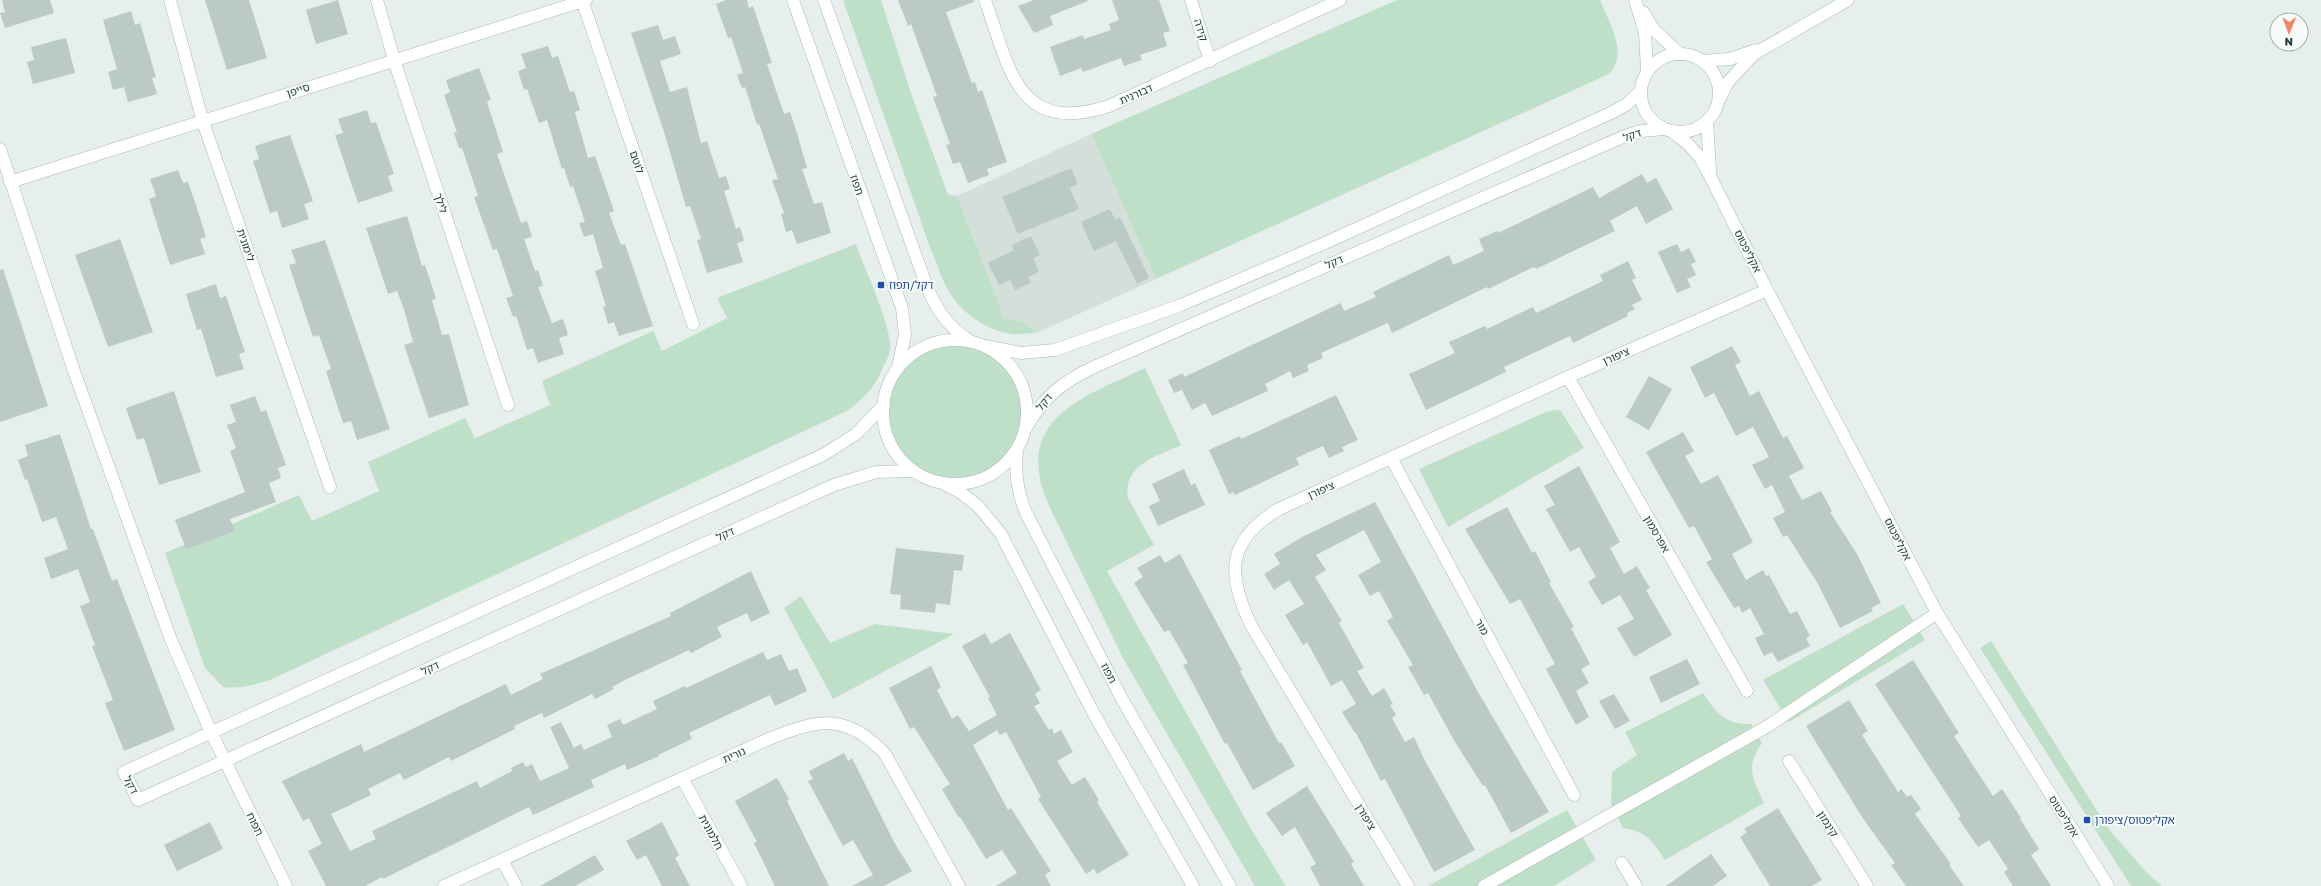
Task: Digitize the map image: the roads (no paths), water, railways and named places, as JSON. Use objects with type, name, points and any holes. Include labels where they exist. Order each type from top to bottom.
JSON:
[{"type":"street","name":"לימונית","points":[[170,0],[203,120],[330,487]]},
{"type":"street","name":"לילך","points":[[377,0],[394,60],[508,405]]},
{"type":"street","name":"סייפן","points":[[10,182],[583,0]]},
{"type":"street","name":"לוטם","points":[[583,0],[693,324]]},
{"type":"street","name":"תפוז","points":[[793,0],[902,308],[905,335],[903,351],[896,371]]},
{"type":"street","points":[[824,0],[927,286],[943,318],[954,330],[971,342]]},
{"type":"street","name":"דבורנית","points":[[985,0],[1013,76],[1022,93],[1034,104],[1048,112],[1063,114],[1094,111],[1210,61],[1340,0]]},
{"type":"street","name":"קידה","points":[[1192,0],[1210,61]]},
{"type":"street","points":[[1636,1],[1644,33],[1647,70],[1640,92],[1641,100],[1647,114],[1667,130],[1687,132],[1707,121],[1728,82],[1754,54],[1848,0]]},
{"type":"street","points":[[1636,1],[1654,30],[1680,54]]},
{"type":"street","points":[[1702,61],[1730,59],[1765,48]]},
{"type":"street","points":[[1647,70],[1665,56],[1688,54],[1702,61],[1716,78],[1719,86],[1718,102]]},
{"type":"street","name":"דקל","points":[[971,342],[1020,353],[1055,350],[1181,305],[1325,243],[1613,112],[1627,104],[1640,92]]},
{"type":"street","name":"אקליפטוס","points":[[1707,121],[1708,158],[1711,178]]},
{"type":"street","name":"דקל","points":[[1026,428],[1039,406],[1054,391],[1072,378],[1094,366],[1625,136],[1655,128],[1667,130]]},
{"type":"street","name":"אקליפטוס","points":[[1667,130],[1687,143],[1699,156],[1767,290],[1937,613],[2108,886]]},
{"type":"street","name":"תפוח","points":[[0,149],[68,356],[174,647],[224,761],[286,886]]},
{"type":"street","name":"ציפורן","points":[[1408,886],[1252,627],[1241,605],[1236,586],[1234,567],[1244,538],[1253,527],[1265,517],[1391,458],[1767,290]]},
{"type":"street","points":[[971,342],[957,340],[929,345],[911,356],[896,371],[889,383],[884,405],[885,426],[888,439],[904,462],[914,471],[960,492],[978,506],[1001,534],[1094,714],[1193,886]]},
{"type":"street","points":[[940,482],[954,484],[982,479],[1006,464],[1017,450],[1026,428],[1028,414],[1022,385],[1007,362],[985,346]]},
{"type":"street","name":"אפרסמון","points":[[1568,378],[1747,691]]},
{"type":"street","name":"דקל","points":[[884,405],[856,434],[824,454],[124,772],[138,800],[834,485],[873,472],[914,471]]},
{"type":"street","name":"תפוז","points":[[1017,450],[1015,472],[1019,497],[1026,513],[1122,699],[1230,886]]},
{"type":"street","name":"מור","points":[[1391,458],[1574,795]]},
{"type":"street","points":[[1484,886],[1768,726],[1937,613]]},
{"type":"street","name":"נורית","points":[[444,886],[682,778],[799,727],[822,723],[842,724],[859,731],[872,741],[895,770],[959,886]]},
{"type":"street","name":"קינמון","points":[[1789,761],[1867,886]]},
{"type":"street","name":"חלמונית","points":[[682,778],[741,886]]},
{"type":"street","points":[[502,860],[516,886]]},
{"type":"street","points":[[1622,863],[1636,886]]},
{"type":"place","name":"דקל/תפוז","points":[[881,285]]},
{"type":"place","name":"אקליפטוס/ציפורן","points":[[2087,820]]}]
